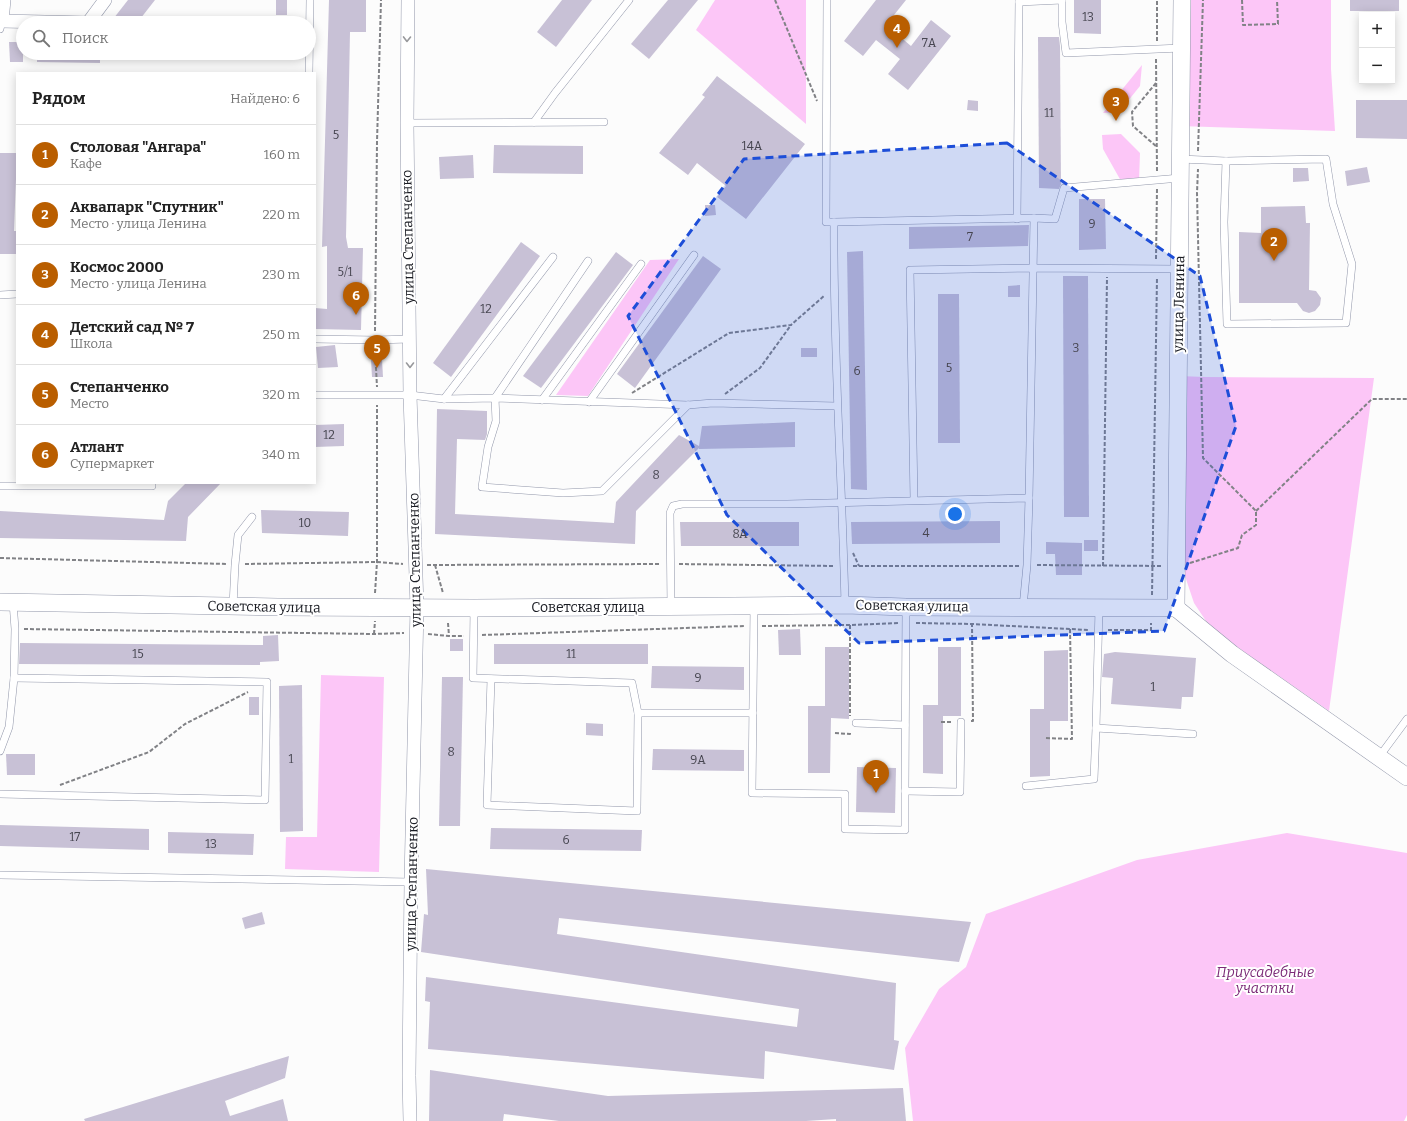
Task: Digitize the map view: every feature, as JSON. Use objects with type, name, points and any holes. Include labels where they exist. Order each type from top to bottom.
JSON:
[{"type":"street","points":[[4,0],[1,25],[16,25]]},
{"type":"street","points":[[93,16],[105,0]]},
{"type":"street","name":"улица Степанченко","points":[[408,0],[406,123],[410,394],[417,607],[411,882],[410,1121]]},
{"type":"street","name":"улица Ленина","points":[[1176,608],[1182,0]]},
{"type":"street","name":"Советская улица","points":[[6,602],[234,607],[474,608],[845,605],[906,615],[1023,607],[1176,608]]},
{"type":"street","points":[[1176,608],[1232,654],[1407,777]]},
{"type":"lane","points":[[310,0],[310,16]]},
{"type":"lane","points":[[534,122],[555,93],[629,0]]},
{"type":"lane","points":[[827,0],[826,222],[1034,218],[1055,219],[1064,188],[1180,178]]},
{"type":"lane","points":[[1017,219],[1019,1],[1062,0],[1062,22],[1066,53],[1182,48]]},
{"type":"lane","points":[[309,60],[309,72]]},
{"type":"lane","points":[[406,123],[604,122]]},
{"type":"lane","points":[[1180,160],[1226,161],[1326,159],[1333,204],[1352,264],[1346,323],[1226,324],[1224,222],[1226,161]]},
{"type":"lane","points":[[1023,607],[1027,566],[1029,498],[1034,218]]},
{"type":"lane","points":[[834,222],[838,406],[845,605]]},
{"type":"lane","points":[[589,402],[694,255]]},
{"type":"lane","points":[[444,398],[553,257]]},
{"type":"lane","points":[[588,261],[495,398],[496,421],[488,447],[482,487],[563,493],[602,491],[688,405]]},
{"type":"lane","points":[[542,400],[641,264]]},
{"type":"lane","points":[[914,500],[910,270],[1034,268],[1179,269]]},
{"type":"lane","points":[[0,295],[16,294]]},
{"type":"lane","points":[[316,339],[410,339]]},
{"type":"lane","points":[[316,395],[410,394],[444,398],[495,398],[688,405],[713,403],[838,406]]},
{"type":"lane","points":[[0,486],[153,484]]},
{"type":"lane","points":[[671,607],[670,513],[673,506],[682,504],[842,503],[1029,498]]},
{"type":"lane","points":[[234,607],[235,565],[238,536],[252,517]]},
{"type":"lane","points":[[0,751],[9,727],[14,678],[15,629],[6,602]]},
{"type":"lane","points":[[754,606],[752,793],[845,794],[845,829],[905,830],[906,615]]},
{"type":"lane","points":[[1026,786],[1094,779],[1099,607]]},
{"type":"lane","points":[[474,608],[473,678],[632,683],[638,713],[637,811],[487,805],[491,679]]},
{"type":"lane","points":[[0,794],[265,800],[267,682],[14,678]]},
{"type":"lane","points":[[638,713],[753,713]]},
{"type":"lane","points":[[1379,757],[1407,719]]},
{"type":"lane","points":[[905,791],[960,792],[961,722]]},
{"type":"lane","points":[[852,723],[905,725]]},
{"type":"lane","points":[[1096,728],[1193,734]]},
{"type":"lane","points":[[0,875],[411,882]]},
{"type":"path","points":[[377,562],[377,394],[375,340],[377,142],[381,0]]},
{"type":"path","points":[[775,0],[826,122]]},
{"type":"path","points":[[15,629],[374,634],[417,632],[449,636],[753,626],[850,626],[906,615],[972,624],[1099,630],[1151,630],[1157,285],[1157,0]]},
{"type":"path","points":[[0,558],[235,565],[377,562],[443,566],[671,564],[1177,567],[1238,548],[1242,535],[1256,525],[1256,511],[1203,458],[1197,193],[1203,0]]},
{"type":"path","points":[[1242,0],[1243,25],[1278,24],[1277,0]]},
{"type":"path","points":[[1156,83],[1132,112],[1133,126],[1156,148]]},
{"type":"path","points":[[1103,566],[1107,268]]},
{"type":"path","points":[[713,403],[760,368],[792,325],[835,286]]},
{"type":"path","points":[[618,402],[730,334],[792,325]]},
{"type":"path","points":[[1256,511],[1372,399],[1407,399]]},
{"type":"path","points":[[941,722],[973,721],[972,624]]},
{"type":"path","points":[[834,733],[850,734],[852,723],[850,626]]},
{"type":"path","points":[[1046,738],[1072,740],[1070,629]]},
{"type":"path","points":[[35,795],[149,752],[185,724],[267,682]]},
{"type":"highlighted area","points":[[1007,143],[1200,276],[1236,426],[1164,631],[859,643],[727,515],[628,316],[744,159]]},
{"type":"green space","points":[[715,0],[806,0],[806,124],[696,30]]},
{"type":"green space","points":[[1183,0],[1331,0],[1331,69],[1335,131],[1179,126]]},
{"type":"green space","points":[[1142,65],[1140,86],[1119,112],[1103,113]]},
{"type":"green space","points":[[1121,134],[1140,153],[1139,181],[1121,181],[1103,149],[1102,135]]},
{"type":"green space","points":[[679,259],[588,396],[556,395],[650,260]]},
{"type":"green space","points":[[1179,376],[1374,378],[1329,711],[1224,638],[1208,624],[1194,603],[1185,576],[1181,507]]},
{"type":"green space","points":[[321,675],[384,677],[379,872],[285,869],[286,837],[317,837]]},
{"type":"green space","name":"Приусадебные участки","points":[[1287,833],[1407,853],[1407,1115],[1404,1121],[913,1121],[905,1048],[939,989],[966,967],[986,914],[1137,860]]},
{"type":"building","points":[[128,0],[155,0],[142,16],[115,16]]},
{"type":"building","points":[[276,0],[287,0],[287,15],[276,15]]},
{"type":"building","points":[[329,0],[366,0],[366,32],[350,32],[346,237],[348,248],[363,248],[361,330],[316,329],[316,308],[327,309],[327,246],[322,247]]},
{"type":"building","points":[[562,0],[592,0],[556,47],[537,32]]},
{"type":"building","points":[[668,0],[698,0],[649,59],[631,44]]},
{"type":"building","points":[[876,0],[906,0],[886,25],[911,46],[931,20],[951,36],[908,90],[888,74],[900,59],[876,40],[863,56],[844,41]]},
{"type":"building","points":[[1074,0],[1101,0],[1101,34],[1074,33]]},
{"type":"building","points":[[1350,0],[1399,0],[1399,11],[1350,11]]},
{"type":"building","points":[[1038,37],[1059,37],[1061,184],[1059,189],[1039,188]]},
{"type":"building","points":[[9,42],[16,42],[16,60],[23,60],[23,62],[10,62]]},
{"type":"building","points":[[37,60],[100,60],[100,63],[37,62]]},
{"type":"building","points":[[717,76],[805,144],[746,219],[717,197],[726,186],[697,163],[688,175],[659,153],[705,97],[702,95]]},
{"type":"building","points":[[968,100],[978,101],[978,111],[967,110]]},
{"type":"building","points":[[1356,100],[1407,100],[1407,139],[1356,138]]},
{"type":"building","points":[[494,145],[583,146],[583,174],[493,173]]},
{"type":"building","points":[[0,153],[16,153],[14,231],[16,231],[16,254],[0,254]]},
{"type":"building","points":[[473,155],[474,178],[440,179],[439,157]]},
{"type":"building","points":[[1367,167],[1370,182],[1347,186],[1345,171]]},
{"type":"building","points":[[1293,168],[1308,168],[1309,181],[1293,182]]},
{"type":"building","points":[[1079,199],[1105,199],[1106,249],[1079,250]]},
{"type":"building","points":[[705,205],[715,205],[716,215],[705,216]]},
{"type":"building","points":[[1305,206],[1306,223],[1310,223],[1309,290],[1316,291],[1321,298],[1320,305],[1315,311],[1309,313],[1303,311],[1297,303],[1239,303],[1239,232],[1261,233],[1261,207]]},
{"type":"building","points":[[1029,225],[1028,246],[909,249],[909,227]]},
{"type":"building","points":[[521,242],[540,256],[451,377],[433,363]]},
{"type":"building","points":[[863,251],[867,490],[851,489],[847,252]]},
{"type":"building","points":[[616,252],[633,265],[541,388],[523,376]]},
{"type":"building","points":[[703,256],[721,269],[635,388],[617,374]]},
{"type":"building","points":[[1063,276],[1088,276],[1089,517],[1064,517]]},
{"type":"building","points":[[1020,285],[1020,297],[1008,297],[1008,286]]},
{"type":"building","points":[[938,294],[959,294],[960,443],[938,443]]},
{"type":"building","points":[[335,345],[338,367],[318,368],[316,347]]},
{"type":"building","points":[[801,348],[817,348],[817,357],[801,357]]},
{"type":"building","points":[[382,359],[383,377],[372,377],[371,360]]},
{"type":"building","points":[[437,409],[487,411],[487,434],[485,440],[457,439],[455,514],[614,523],[616,502],[679,435],[699,446],[702,426],[795,422],[795,447],[699,448],[636,511],[635,544],[435,534]]},
{"type":"building","points":[[344,424],[344,446],[316,447],[316,425]]},
{"type":"building","points":[[185,484],[220,484],[188,517],[186,541],[0,538],[0,511],[164,520],[168,501]]},
{"type":"building","points":[[261,510],[349,512],[348,536],[262,533]]},
{"type":"building","points":[[1000,521],[1000,543],[852,544],[851,522]]},
{"type":"building","points":[[680,522],[799,522],[799,546],[681,546]]},
{"type":"building","points":[[1084,540],[1098,540],[1098,551],[1084,551]]},
{"type":"building","points":[[1046,542],[1082,543],[1082,575],[1056,575],[1055,554],[1046,554]]},
{"type":"building","points":[[800,629],[801,655],[779,655],[778,630]]},
{"type":"building","points":[[278,635],[279,661],[260,662],[260,665],[19,664],[20,643],[263,645],[263,636]]},
{"type":"building","points":[[450,639],[463,639],[463,651],[450,651]]},
{"type":"building","points":[[494,644],[648,644],[648,664],[494,664]]},
{"type":"building","points":[[825,647],[849,647],[849,719],[831,718],[830,773],[808,773],[808,706],[825,706]]},
{"type":"building","points":[[938,647],[961,647],[961,716],[943,716],[943,774],[923,773],[923,705],[938,705]]},
{"type":"building","points":[[1068,650],[1068,721],[1050,721],[1050,776],[1030,777],[1030,709],[1044,709],[1044,651]]},
{"type":"building","points":[[1115,652],[1196,658],[1193,697],[1182,697],[1181,709],[1111,704],[1113,678],[1102,677],[1104,654]]},
{"type":"building","points":[[652,666],[744,667],[744,690],[651,688]]},
{"type":"building","points":[[442,677],[463,677],[460,826],[439,826]]},
{"type":"building","points":[[302,685],[303,831],[280,832],[279,686]]},
{"type":"building","points":[[249,697],[259,697],[259,715],[249,715]]},
{"type":"building","points":[[586,723],[603,724],[603,736],[586,735]]},
{"type":"building","points":[[653,749],[744,750],[744,771],[652,770]]},
{"type":"building","points":[[6,754],[35,754],[35,775],[7,775]]},
{"type":"building","points":[[857,767],[896,768],[895,813],[856,812]]},
{"type":"building","points":[[0,825],[149,829],[149,850],[0,846]]},
{"type":"building","points":[[491,828],[642,830],[641,851],[490,849]]},
{"type":"building","points":[[168,832],[254,834],[253,855],[168,853]]},
{"type":"building","points":[[426,869],[971,922],[959,962],[559,918],[557,934],[896,983],[894,1040],[899,1041],[894,1070],[765,1051],[764,1079],[428,1049],[430,1002],[425,1001],[426,977],[797,1027],[799,1009],[421,952],[424,914],[428,915]]},
{"type":"building","points":[[262,912],[265,924],[245,929],[242,918]]},
{"type":"building","points":[[289,1056],[285,1078],[225,1101],[230,1116],[283,1099],[288,1121],[85,1121],[84,1119]]},
{"type":"building","points":[[430,1070],[608,1096],[903,1088],[906,1121],[836,1121],[836,1119],[806,1121],[559,1121],[504,1114],[503,1121],[429,1121]]},
{"type":"place","name":"Детский сад № 7","points":[[897,48]]},
{"type":"place","name":"Космос 2000","points":[[1116,121]]},
{"type":"place","name":"Аквапарк \"Спутник\"","points":[[1274,261]]},
{"type":"place","name":"Атлант","points":[[356,315]]},
{"type":"place","name":"Степанченко","points":[[377,368]]},
{"type":"place","name":"Столовая \"Ангара\"","points":[[876,793]]}]
